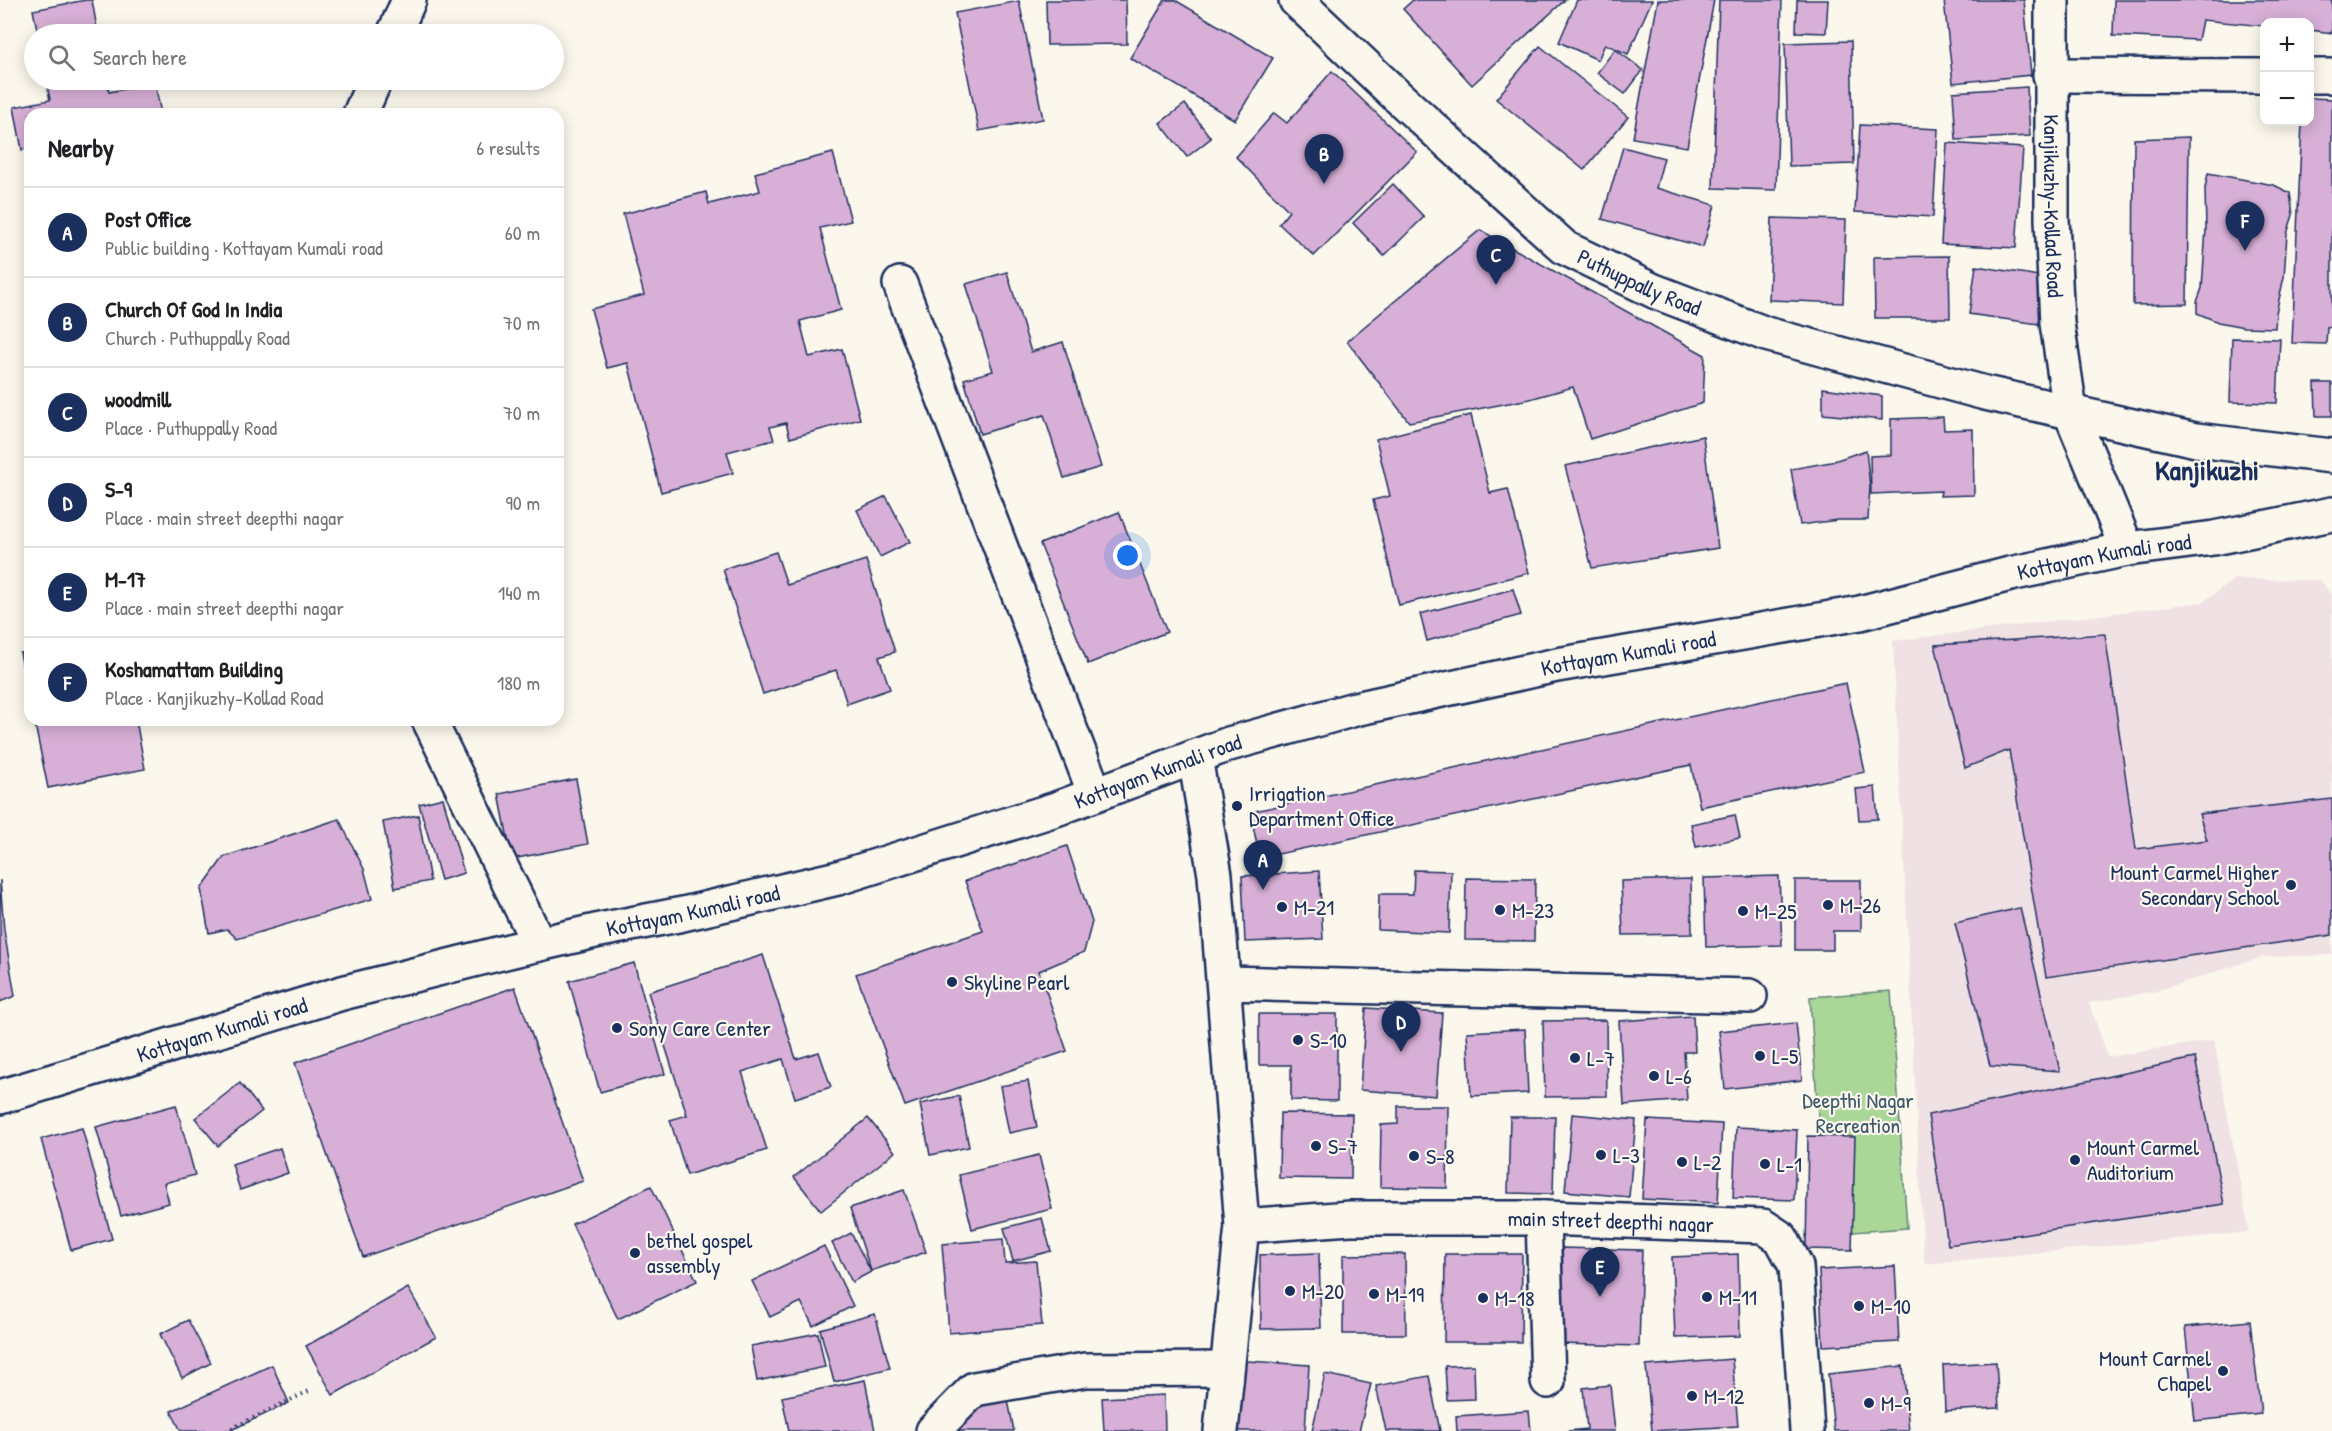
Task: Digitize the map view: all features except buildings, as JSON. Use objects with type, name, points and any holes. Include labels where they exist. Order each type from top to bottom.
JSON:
[{"type":"main road","points":[[398,24],[409,0]]},
{"type":"main road","name":"Puthuppally Road","points":[[1296,0],[1396,95],[1565,248],[1654,291],[1766,334],[1985,393],[2196,440],[2332,456]]},
{"type":"main road","name":"Kanjikuzhy-Kollad Road","points":[[2052,0],[2050,75],[2052,219],[2057,323],[2070,411],[2127,549]]},
{"type":"main road","points":[[2050,75],[2260,76]]},
{"type":"main road","points":[[2314,76],[2332,76]]},
{"type":"main road","points":[[363,108],[371,90]]},
{"type":"main road","points":[[900,284],[1095,794]]},
{"type":"main road","name":"Kottayam Kumali road","points":[[0,1097],[342,993],[539,944],[838,878],[1056,809],[1229,744],[1355,709],[1557,665],[1860,612],[2010,574],[2127,549],[2214,538],[2332,514]]},
{"type":"main road","points":[[432,726],[539,944]]},
{"type":"main road","points":[[1195,758],[1215,875],[1242,1226],[1221,1431]]},
{"type":"main road","points":[[1224,983],[1750,996]]},
{"type":"main road","name":"main street deepthi nagar","points":[[1242,1226],[1350,1218],[1543,1218],[1763,1226],[1781,1238],[1796,1266],[1806,1431]]},
{"type":"main road","points":[[1543,1218],[1548,1380]]},
{"type":"main road","points":[[933,1431],[974,1389],[1085,1370],[1226,1369]]},
{"type":"path","points":[[226,1431],[309,1391]]},
{"type":"shaded area","points":[[2234,579],[2321,580],[2332,597],[2332,955],[2262,957],[2156,991],[2089,1003],[2108,1057],[2214,1040],[2249,1232],[1924,1264],[1893,641],[2203,602]]},
{"type":"green space","name":"Deepthi Nagar Recreation","points":[[1891,991],[1907,1228],[1826,1234],[1810,997]]},
{"type":"place","name":"Church Of God In India","points":[[1324,184]]},
{"type":"place","name":"Koshamattam Building","points":[[2245,251]]},
{"type":"place","name":"woodmill","points":[[1496,285]]},
{"type":"place","name":"Irrigation Department Office","points":[[1237,806]]},
{"type":"place","name":"Mount Carmel Higher Secondary School","points":[[2291,885]]},
{"type":"place","name":"Post Office","points":[[1263,890]]},
{"type":"place","name":"M-26","points":[[1828,905]]},
{"type":"place","name":"M-21","points":[[1282,907]]},
{"type":"place","name":"M-23","points":[[1500,910]]},
{"type":"place","name":"M-25","points":[[1743,911]]},
{"type":"place","name":"Skyline Pearl","points":[[952,982]]},
{"type":"place","name":"Sony Care Center","points":[[617,1028]]},
{"type":"place","name":"S-10","points":[[1298,1040]]},
{"type":"place","name":"S-9","points":[[1401,1052]]},
{"type":"place","name":"L-5","points":[[1760,1056]]},
{"type":"place","name":"L-7","points":[[1575,1058]]},
{"type":"place","name":"L-6","points":[[1654,1076]]},
{"type":"place","name":"S-7","points":[[1316,1146]]},
{"type":"place","name":"L-3","points":[[1601,1155]]},
{"type":"place","name":"S-8","points":[[1414,1156]]},
{"type":"place","name":"Mount Carmel Auditorium","points":[[2075,1160]]},
{"type":"place","name":"L-2","points":[[1682,1162]]},
{"type":"place","name":"L-1","points":[[1765,1164]]},
{"type":"place","name":"bethel gospel assembly","points":[[635,1253]]},
{"type":"place","name":"M-20","points":[[1290,1291]]},
{"type":"place","name":"M-19","points":[[1374,1294]]},
{"type":"place","name":"M-17","points":[[1600,1297]]},
{"type":"place","name":"M-11","points":[[1707,1297]]},
{"type":"place","name":"M-18","points":[[1483,1298]]},
{"type":"place","name":"M-10","points":[[1859,1306]]},
{"type":"place","name":"Mount Carmel Chapel","points":[[2223,1371]]},
{"type":"place","name":"M-12","points":[[1692,1396]]},
{"type":"place","name":"M-9","points":[[1869,1403]]},
{"type":"district","name":"Kanjikuzhi","points":[[2207,470]]}]
